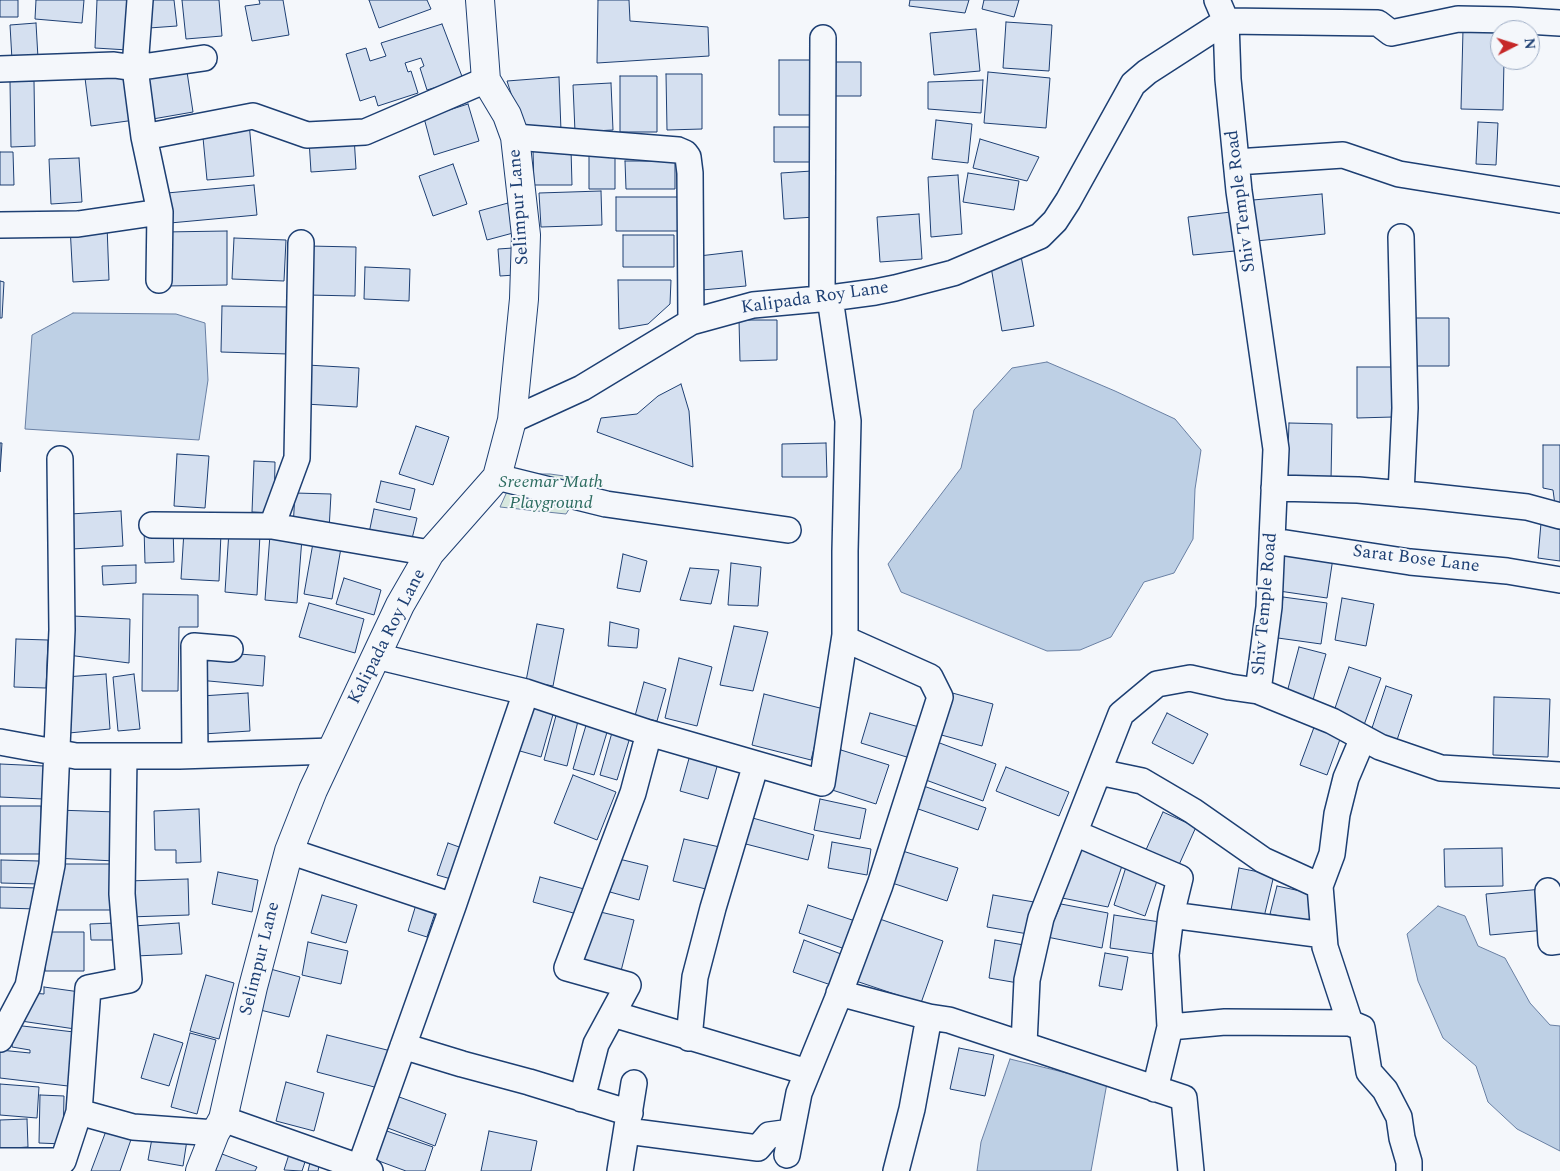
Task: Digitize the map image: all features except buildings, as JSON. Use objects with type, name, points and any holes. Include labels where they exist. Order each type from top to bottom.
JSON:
[{"type":"street","points":[[140,0],[135,68],[144,137],[160,212],[158,280]]},
{"type":"street","name":"Selimpur Lane","points":[[480,0],[486,80],[507,114],[515,137],[526,235],[524,299],[512,420]]},
{"type":"street","points":[[1221,11],[1378,24],[1392,33],[1458,19],[1510,20],[1560,24]]},
{"type":"street","name":"Shiv Temple Road","points":[[1024,1044],[1027,980],[1041,918],[1121,714],[1157,684],[1190,678],[1258,691],[1269,607],[1276,449],[1238,192],[1221,11]]},
{"type":"street","name":"Kalipada Roy Lane","points":[[332,751],[400,604],[430,553],[497,477],[512,420],[582,388],[691,322],[753,305],[826,299],[875,292],[953,273],[1040,236],[1055,221],[1068,201],[1133,84],[1221,11]]},
{"type":"street","points":[[376,656],[526,692],[650,733],[822,783],[845,639],[848,421],[826,299],[823,38]]},
{"type":"street","points":[[0,69],[114,65],[135,68],[204,58]]},
{"type":"street","points":[[144,137],[253,116],[307,135],[365,132],[486,80]]},
{"type":"street","points":[[515,137],[678,150],[685,153],[688,157],[690,173],[691,322]]},
{"type":"street","points":[[1236,162],[1344,156],[1399,174],[1560,200]]},
{"type":"street","points":[[0,225],[78,224],[160,212]]},
{"type":"street","points":[[1401,494],[1405,408],[1402,237]]},
{"type":"street","points":[[272,526],[297,458],[301,243]]},
{"type":"street","points":[[0,1039],[28,986],[52,865],[62,630],[60,459]]},
{"type":"street","points":[[497,477],[606,504],[788,530]]},
{"type":"street","points":[[1274,488],[1358,490],[1401,494],[1527,507],[1560,516]]},
{"type":"street","points":[[152,525],[272,526],[430,553]]},
{"type":"street","name":"Sarat Bose Lane","points":[[1273,541],[1410,562],[1507,571],[1560,580]]},
{"type":"street","points":[[403,1046],[582,1099],[628,1122],[758,1148],[769,1135],[789,1144],[799,1093],[880,885],[940,697],[930,676],[845,639]]},
{"type":"street","points":[[196,755],[194,646],[230,649]]},
{"type":"street","points":[[1258,691],[1332,721],[1380,747],[1441,768],[1560,775]]},
{"type":"street","points":[[79,1112],[133,1127],[219,1126],[365,1169],[403,1046],[526,692]]},
{"type":"street","points":[[582,1099],[596,1044],[628,985],[567,968],[633,793],[650,733]]},
{"type":"street","points":[[1350,1023],[1325,947],[1320,886],[1332,854],[1337,814],[1346,778],[1363,738]]},
{"type":"street","points":[[0,742],[76,756],[332,751]]},
{"type":"street","name":"Selimpur Lane","points":[[200,1171],[219,1126],[289,850],[313,790],[332,751]]},
{"type":"street","points":[[0,1161],[63,1161],[79,1112],[88,988],[129,980],[122,894],[124,756]]},
{"type":"street","points":[[689,1038],[695,977],[713,908],[756,764]]},
{"type":"street","points":[[1099,772],[1142,781],[1193,811],[1263,860],[1320,886]]},
{"type":"street","points":[[1075,833],[1180,878],[1171,915],[1166,955],[1170,1027],[1155,1089]]},
{"type":"street","points":[[289,850],[453,906]]},
{"type":"street","points":[[1548,891],[1551,942],[1560,941]]},
{"type":"street","points":[[1171,915],[1324,935]]},
{"type":"street","points":[[839,993],[930,1017],[949,1020],[1184,1098],[1191,1171]]},
{"type":"street","points":[[613,1014],[807,1072]]},
{"type":"street","points":[[896,1171],[912,1108],[930,1017]]},
{"type":"street","points":[[1170,1027],[1225,1022],[1350,1023],[1362,1028],[1369,1072],[1385,1090],[1399,1117],[1402,1138],[1409,1162],[1409,1171]]},
{"type":"street","points":[[620,1171],[634,1083]]},
{"type":"green space","name":"Sreemar Math Playground","points":[[515,474],[550,474],[579,478],[576,498],[566,514],[500,507]]},
{"type":"water","points":[[73,313],[176,314],[205,323],[208,380],[199,440],[25,429],[32,335]]},
{"type":"water","points":[[1047,362],[1175,419],[1201,450],[1195,489],[1193,539],[1174,573],[1144,582],[1111,637],[1080,650],[1047,651],[901,592],[888,564],[961,468],[974,410],[1012,368]]},
{"type":"water","points":[[1438,906],[1465,916],[1478,946],[1505,958],[1530,1003],[1550,1025],[1560,1026],[1560,1151],[1517,1129],[1488,1102],[1476,1066],[1443,1038],[1418,981],[1407,934]]},
{"type":"water","points":[[1010,1059],[1107,1083],[1091,1171],[977,1171],[981,1142]]}]
